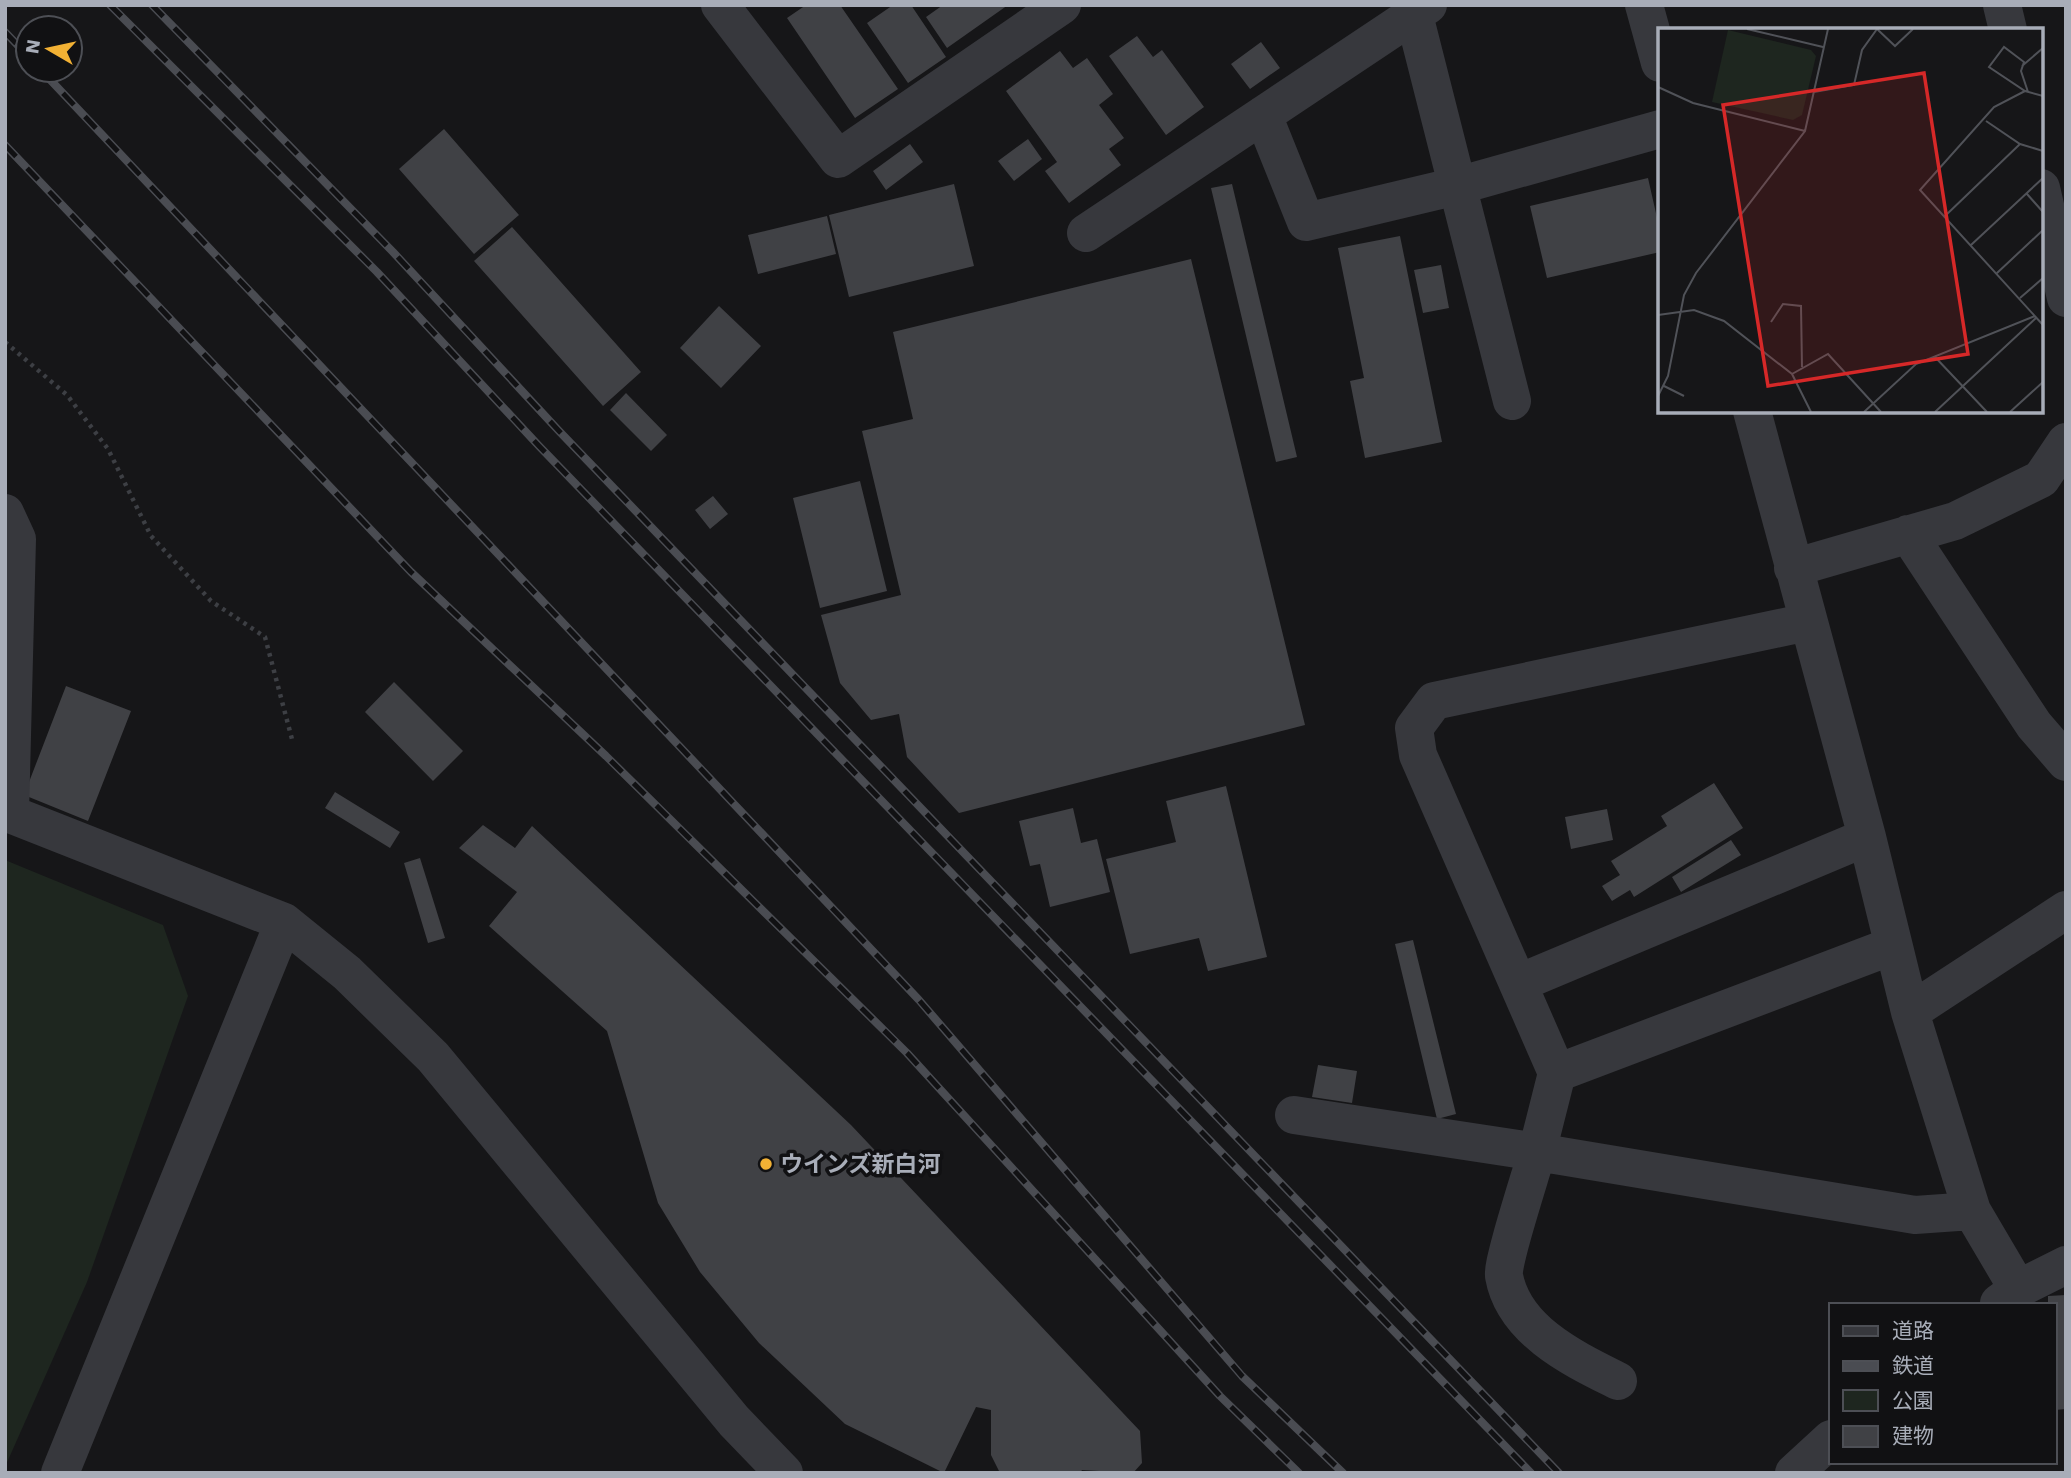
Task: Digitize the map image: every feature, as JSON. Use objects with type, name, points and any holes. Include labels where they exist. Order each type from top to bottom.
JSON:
[{"type":"street","points":[[720,5],[838,159],[1056,7]]},
{"type":"street","points":[[1644,5],[1658,56]]},
{"type":"street","points":[[2002,5],[2008,28]]},
{"type":"street","points":[[1086,233],[1421,10],[1457,186],[1512,401]]},
{"type":"street","points":[[1263,115],[1306,222],[1457,186],[1658,130]]},
{"type":"street","points":[[2043,193],[2059,237],[2066,298]]},
{"type":"street","points":[[1753,413],[1867,837],[1910,1012],[1972,1211],[2007,1297],[2066,1265]]},
{"type":"street","points":[[1793,568],[1955,521],[2041,479],[2066,442]]},
{"type":"street","points":[[5,513],[17,539],[7,813],[284,922],[347,973],[433,1057],[734,1421],[784,1473]]},
{"type":"street","points":[[1908,534],[2034,725],[2066,762]]},
{"type":"street","points":[[1618,1381],[1575,1359],[1535,1331],[1515,1303],[1503,1274],[1557,1073],[1418,755],[1414,727],[1434,701],[1808,622]]},
{"type":"street","points":[[1519,983],[1867,837]]},
{"type":"street","points":[[1910,1012],[2066,910]]},
{"type":"street","points":[[60,1473],[284,922]]},
{"type":"street","points":[[1557,1073],[1892,946]]},
{"type":"street","points":[[1294,1115],[1537,1152],[1915,1215],[1972,1211]]},
{"type":"street","points":[[1794,1473],[1829,1441]]},
{"type":"path","points":[[5,342],[67,395],[108,449],[151,536],[211,601],[265,637],[293,743]]},
{"type":"green space","points":[[5,860],[163,925],[188,996],[87,1282],[5,1467]]},
{"type":"building","points":[[806,5],[840,5],[898,89],[855,118],[787,18]]},
{"type":"building","points":[[893,5],[911,5],[946,57],[908,83],[867,23]]},
{"type":"building","points":[[943,5],[1008,5],[947,48],[926,17]]},
{"type":"building","points":[[1137,36],[1153,57],[1162,50],[1204,107],[1166,135],[1109,56]]},
{"type":"building","points":[[1261,42],[1280,68],[1250,89],[1231,64]]},
{"type":"building","points":[[1060,51],[1073,68],[1087,58],[1113,94],[1099,105],[1124,138],[1109,149],[1121,165],[1069,203],[1045,171],[1057,162],[1006,91]]},
{"type":"building","points":[[444,129],[519,215],[474,254],[399,169]]},
{"type":"building","points":[[1028,139],[1042,159],[1014,181],[998,161]]},
{"type":"building","points":[[910,144],[923,162],[886,190],[873,171]]},
{"type":"building","points":[[1648,178],[1658,222],[1658,252],[1547,278],[1530,206]]},
{"type":"building","points":[[954,184],[974,266],[849,297],[829,215]]},
{"type":"building","points":[[1232,184],[1297,457],[1276,462],[1211,188]]},
{"type":"building","points":[[827,216],[836,254],[758,274],[748,235]]},
{"type":"building","points":[[512,227],[641,372],[603,406],[474,261]]},
{"type":"building","points":[[1400,236],[1442,442],[1365,458],[1350,381],[1364,378],[1338,248]]},
{"type":"building","points":[[1191,259],[1305,725],[959,813],[907,757],[899,714],[871,720],[840,683],[821,615],[901,595],[862,431],[913,419],[893,332]]},
{"type":"building","points":[[1441,265],[1449,308],[1423,313],[1414,270]]},
{"type":"building","points":[[719,306],[761,346],[721,388],[680,348]]},
{"type":"building","points":[[626,393],[667,435],[651,451],[610,410]]},
{"type":"building","points":[[860,481],[887,591],[820,608],[793,498]]},
{"type":"building","points":[[713,496],[728,514],[710,529],[695,510]]},
{"type":"building","points":[[394,682],[463,751],[433,781],[365,712]]},
{"type":"building","points":[[66,686],[131,711],[88,821],[24,795]]},
{"type":"building","points":[[1714,783],[1743,828],[1634,897],[1630,890],[1612,901],[1602,886],[1620,875],[1611,861],[1667,826],[1661,816]]},
{"type":"building","points":[[1226,786],[1267,957],[1208,971],[1199,938],[1130,954],[1106,859],[1176,842],[1166,801]]},
{"type":"building","points":[[335,792],[400,832],[390,848],[325,808]]},
{"type":"building","points":[[1073,808],[1081,843],[1097,839],[1110,892],[1050,907],[1040,864],[1030,866],[1019,821]]},
{"type":"building","points":[[1607,809],[1613,840],[1571,849],[1565,817]]},
{"type":"building","name":"ウインズ新白河","points":[[483,825],[515,848],[532,826],[851,1125],[1140,1431],[1142,1463],[1133,1473],[1082,1470],[1080,1473],[1000,1473],[991,1455],[991,1410],[976,1407],[944,1473],[845,1424],[759,1343],[700,1272],[658,1203],[607,1031],[489,926],[517,892],[459,848]]},
{"type":"building","points":[[1731,840],[1741,855],[1681,892],[1672,877]]},
{"type":"building","points":[[420,858],[445,938],[428,943],[404,863]]},
{"type":"building","points":[[1413,940],[1456,1114],[1437,1119],[1395,944]]},
{"type":"building","points":[[1318,1065],[1357,1071],[1352,1103],[1312,1097]]},
{"type":"building","points":[[2066,1295],[2066,1409],[2057,1410],[2057,1303],[2048,1303],[2048,1296]]},
{"type":"railway","points":[[110,5],[377,272],[539,446],[1531,1473]]},
{"type":"railway","points":[[152,5],[393,252],[559,431],[1559,1473]]},
{"type":"railway","points":[[5,32],[14,41]]},
{"type":"railway","points":[[54,84],[919,1000],[1242,1376],[1343,1473]]},
{"type":"railway","points":[[5,145],[411,572],[606,756],[907,1053],[1220,1396],[1299,1473]]},
{"type":"place","name":"ウインズ新白河","points":[[766,1164]]}]
